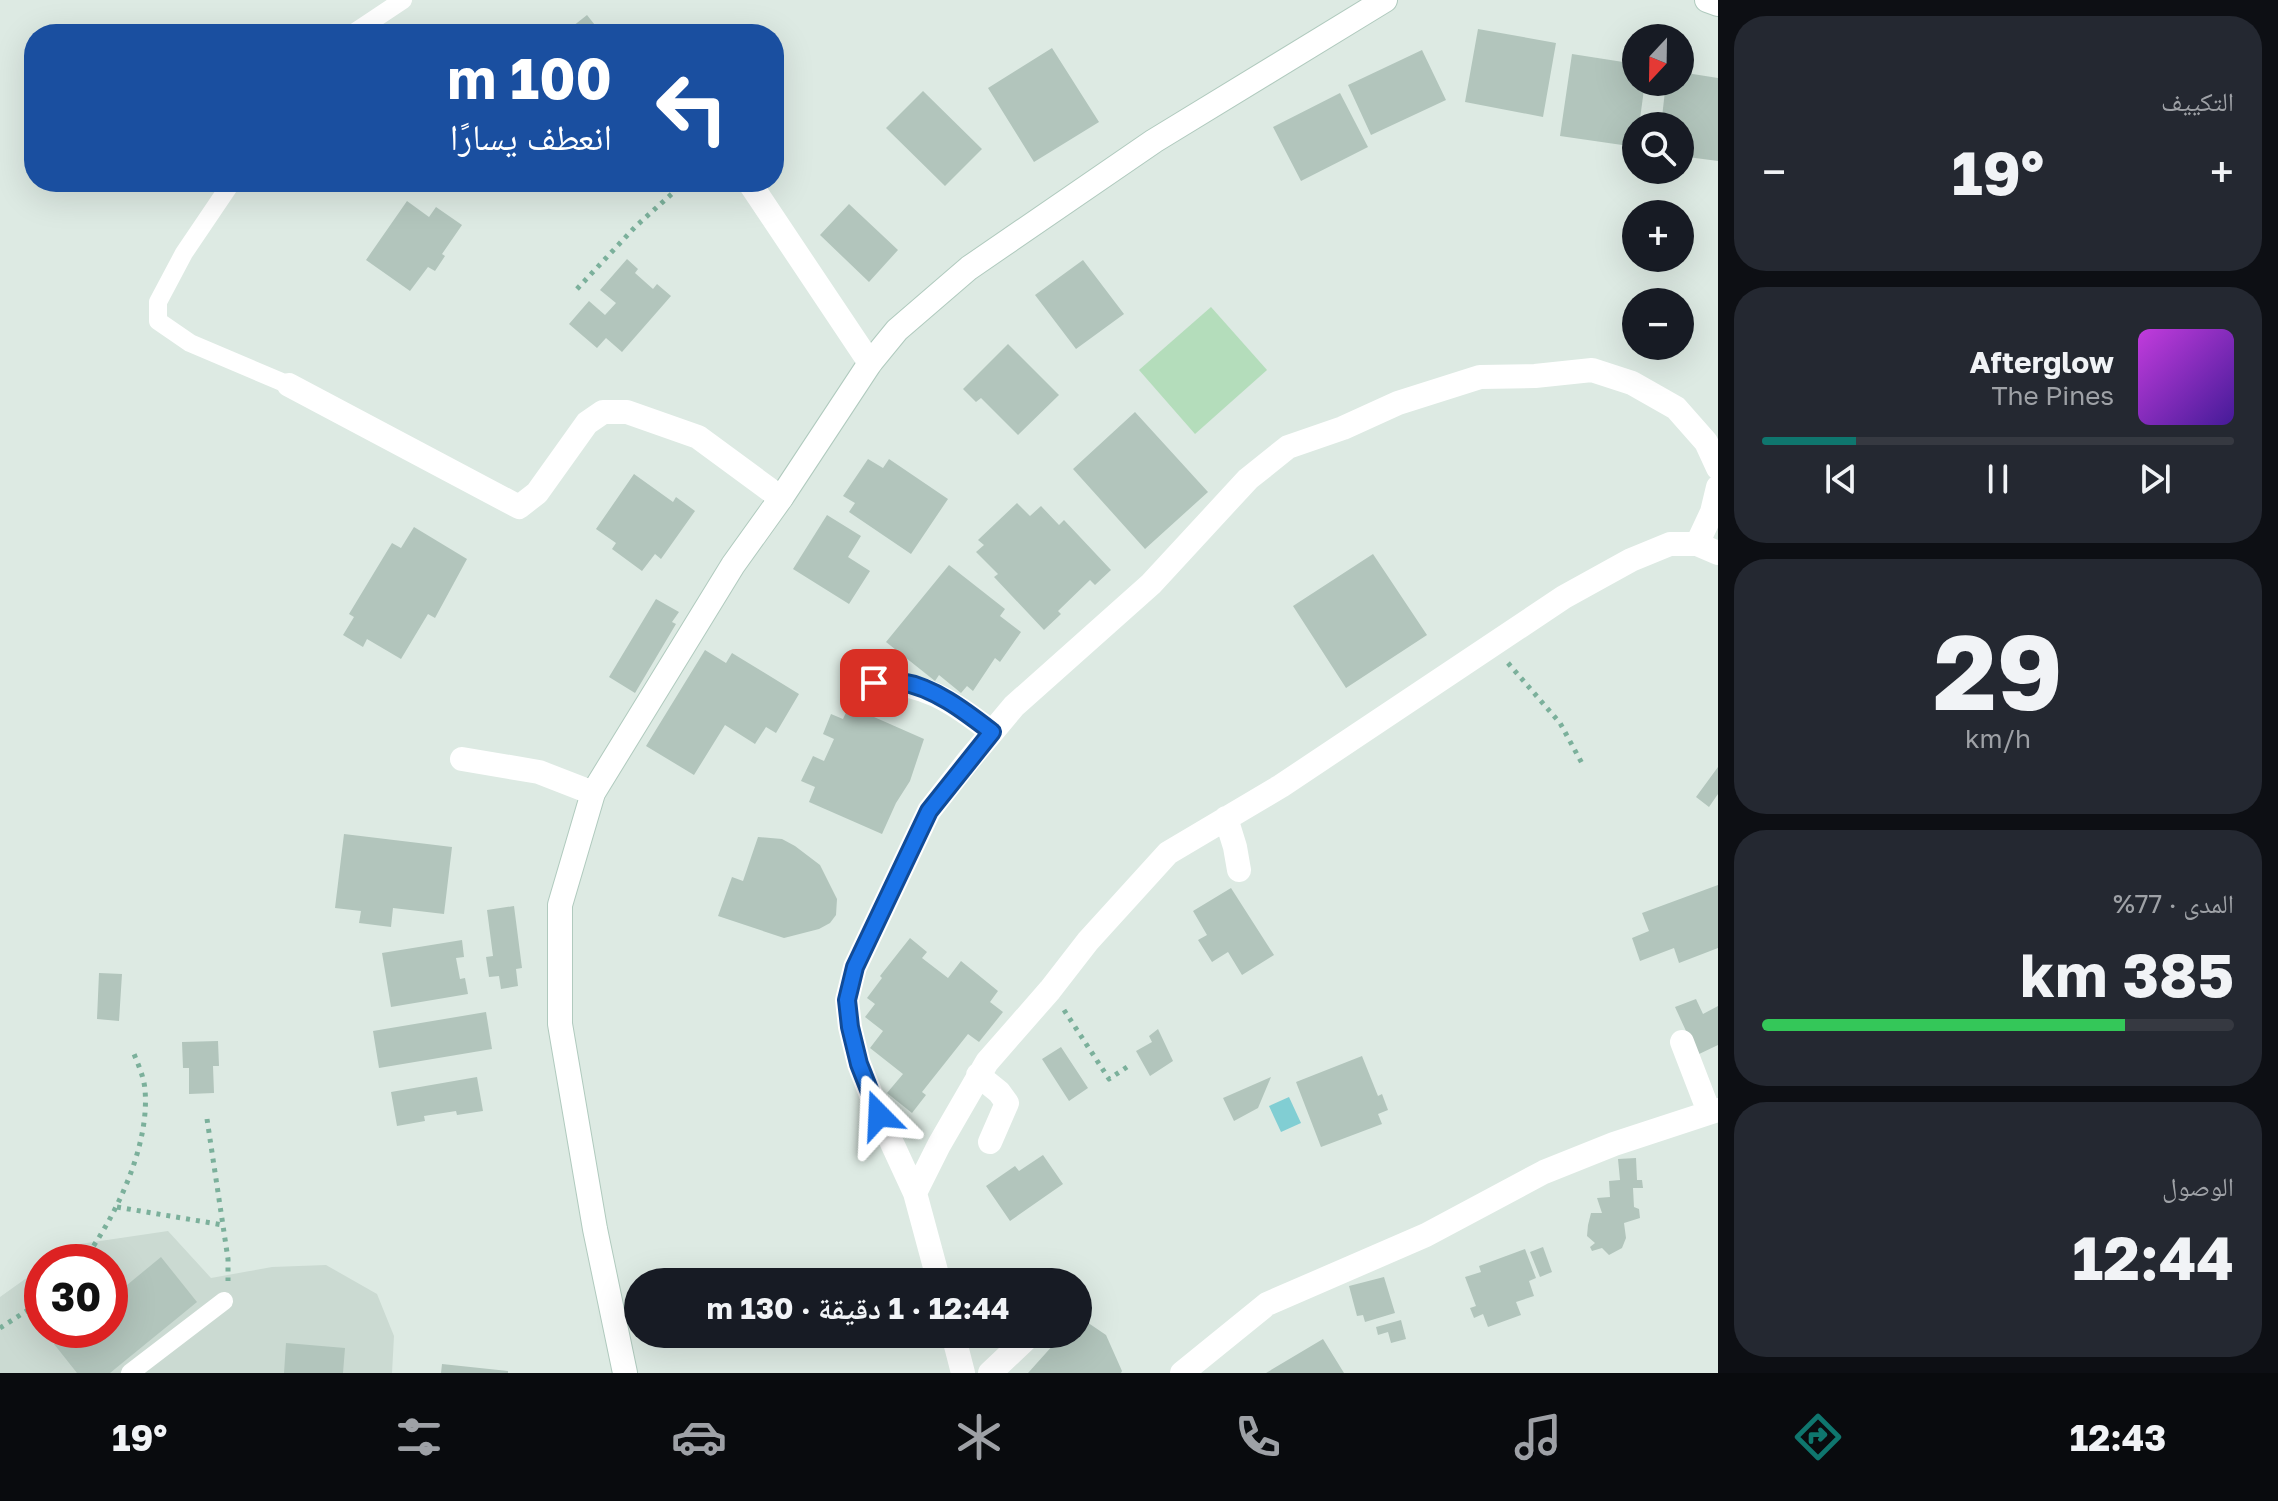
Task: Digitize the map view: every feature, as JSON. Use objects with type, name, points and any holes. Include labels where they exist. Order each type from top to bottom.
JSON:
[{"type":"street","points":[[625,1373],[595,1229],[560,1024],[560,905],[593,793],[733,565],[870,363],[897,330],[969,268],[1154,141],[1385,0]]},
{"type":"street","points":[[1707,0],[1718,4]]},
{"type":"street","points":[[756,192],[870,363]]},
{"type":"street","points":[[935,1268],[915,1193],[859,1064],[847,1000],[855,967],[929,811],[1014,706],[1151,584],[1248,479],[1288,447],[1343,428],[1398,403],[1480,377],[1535,376],[1592,370],[1632,383],[1676,408],[1706,442],[1718,468]]},
{"type":"street","points":[[289,385],[519,507],[537,493],[587,423],[603,412],[627,412],[698,437],[781,498]]},
{"type":"street","points":[[915,1193],[978,1075],[1088,941],[1168,853],[1281,786],[1564,597],[1631,560],[1670,544],[1707,548],[1718,487]]},
{"type":"street","points":[[874,683],[900,682],[921,688],[958,707],[992,732]]},
{"type":"street","points":[[462,759],[539,772],[593,793]]},
{"type":"street","points":[[1226,818],[1239,870]]},
{"type":"street","points":[[1182,1373],[1267,1304],[1426,1235],[1544,1172],[1614,1144],[1714,1111],[1682,1042]]},
{"type":"street","points":[[978,1075],[1007,1103],[990,1142]]},
{"type":"street","points":[[957,1348],[963,1373]]},
{"type":"street","points":[[990,1373],[1016,1348]]},
{"type":"lane","points":[[367,24],[403,0]]},
{"type":"lane","points":[[225,192],[184,253],[158,302],[158,321],[190,343],[289,385]]},
{"type":"lane","points":[[130,1373],[224,1301]]},
{"type":"path","points":[[577,289],[636,226],[674,192]]},
{"type":"path","points":[[1492,644],[1560,723],[1584,767]]},
{"type":"path","points":[[1050,990],[1109,1079],[1130,1065]]},
{"type":"path","points":[[95,1244],[117,1207],[137,1148],[145,1090],[132,1049]]},
{"type":"path","points":[[207,1119],[228,1259],[228,1285],[224,1301]]},
{"type":"path","points":[[117,1207],[223,1225]]},
{"type":"path","points":[[0,1328],[24,1313]]},
{"type":"shaded area","points":[[168,1231],[211,1278],[272,1267],[326,1265],[377,1294],[394,1336],[392,1373],[0,1373],[0,1297],[24,1280],[24,1348],[128,1348],[128,1244],[80,1244]]},
{"type":"green space","points":[[1211,307],[1267,370],[1195,434],[1139,370]]},
{"type":"water","points":[[1289,1097],[1301,1123],[1281,1132],[1269,1106]]},
{"type":"building","points":[[587,15],[594,24],[576,24]]},
{"type":"building","points":[[1478,29],[1556,43],[1543,117],[1465,102]]},
{"type":"building","points":[[1052,48],[1099,122],[1034,162],[988,88]]},
{"type":"building","points":[[1422,50],[1446,100],[1371,135],[1348,85]]},
{"type":"building","points":[[1572,54],[1622,62],[1622,96],[1643,96],[1641,112],[1622,112],[1622,145],[1560,136]]},
{"type":"building","points":[[1694,74],[1718,78],[1718,161],[1694,158],[1694,112],[1663,112],[1664,96],[1694,96]]},
{"type":"building","points":[[923,91],[982,149],[945,186],[886,128]]},
{"type":"building","points":[[1340,93],[1368,147],[1301,181],[1273,127]]},
{"type":"building","points":[[407,201],[429,217],[436,207],[462,225],[442,254],[445,256],[435,271],[428,267],[410,291],[366,260]]},
{"type":"building","points":[[849,204],[898,250],[869,282],[820,235]]},
{"type":"building","points":[[627,259],[638,269],[635,273],[653,289],[657,284],[671,296],[622,352],[606,338],[597,348],[569,324],[589,301],[605,315],[616,303],[600,290]]},
{"type":"building","points":[[1083,260],[1124,314],[1076,349],[1035,295]]},
{"type":"building","points":[[1008,344],[1059,395],[1018,435],[981,398],[976,402],[963,389]]},
{"type":"building","points":[[1135,412],[1208,492],[1145,549],[1073,469]]},
{"type":"building","points":[[868,459],[883,468],[889,459],[948,499],[911,554],[849,512],[855,503],[843,496]]},
{"type":"building","points":[[634,474],[673,502],[676,497],[695,511],[661,559],[655,554],[642,571],[612,549],[616,543],[596,529]]},
{"type":"building","points":[[1017,503],[1030,516],[1041,506],[1059,525],[1064,520],[1111,570],[1095,585],[1090,580],[1058,611],[1061,614],[1044,630],[994,577],[998,574],[976,552],[984,545],[978,540]]},
{"type":"building","points":[[827,515],[861,536],[848,557],[870,571],[849,604],[793,569]]},
{"type":"building","points":[[414,527],[467,559],[435,618],[428,614],[401,659],[367,639],[363,647],[343,635],[354,617],[349,614],[392,543],[401,548]]},
{"type":"building","points":[[1373,554],[1427,635],[1346,688],[1293,606]]},
{"type":"building","points":[[949,565],[1005,609],[1000,616],[1021,632],[1000,662],[995,658],[973,691],[967,686],[961,693],[939,675],[935,681],[886,642]]},
{"type":"building","points":[[656,599],[679,612],[672,622],[676,624],[635,693],[609,677]]},
{"type":"building","points":[[705,650],[726,663],[732,653],[799,694],[776,733],[766,727],[755,744],[725,725],[694,775],[646,746]]},
{"type":"building","points":[[849,706],[924,739],[910,781],[882,834],[809,802],[815,787],[801,781],[813,756],[824,761],[834,739],[823,734],[831,714],[843,719]]},
{"type":"building","points":[[1718,767],[1718,794],[1709,807],[1696,797]]},
{"type":"building","points":[[344,834],[452,847],[444,914],[393,908],[391,927],[359,923],[361,911],[335,908]]},
{"type":"building","points":[[758,837],[782,839],[820,865],[837,899],[836,915],[830,923],[784,938],[718,916],[732,877],[743,881]]},
{"type":"building","points":[[1718,885],[1718,948],[1679,963],[1674,948],[1640,961],[1632,938],[1649,931],[1642,913]]},
{"type":"building","points":[[1231,888],[1274,955],[1242,975],[1228,952],[1212,962],[1198,940],[1207,935],[1193,911]]},
{"type":"building","points":[[514,906],[522,968],[516,969],[518,986],[501,989],[499,976],[489,977],[486,957],[493,956],[487,910]]},
{"type":"building","points":[[910,938],[927,952],[922,958],[948,978],[961,961],[998,991],[990,1002],[1003,1012],[979,1042],[968,1034],[922,1092],[926,1095],[912,1113],[887,1093],[903,1074],[870,1048],[883,1031],[865,1017],[875,1004],[867,998]]},
{"type":"building","points":[[462,940],[464,957],[456,958],[460,979],[465,978],[468,994],[391,1007],[382,953]]},
{"type":"building","points":[[99,973],[122,974],[119,1021],[97,1019]]},
{"type":"building","points":[[1696,999],[1703,1014],[1718,1006],[1718,1045],[1697,1055],[1675,1007]]},
{"type":"building","points":[[486,1012],[492,1049],[379,1068],[373,1031]]},
{"type":"building","points":[[1158,1029],[1173,1061],[1150,1076],[1136,1051],[1152,1042],[1149,1036]]},
{"type":"building","points":[[218,1041],[219,1066],[213,1066],[214,1093],[189,1094],[189,1068],[183,1068],[182,1042]]},
{"type":"building","points":[[1061,1047],[1088,1088],[1069,1101],[1042,1059]]},
{"type":"building","points":[[1362,1056],[1378,1096],[1382,1094],[1388,1110],[1378,1114],[1382,1124],[1321,1147],[1296,1082]]},
{"type":"building","points":[[477,1077],[483,1111],[424,1116],[425,1121],[397,1126],[391,1092]]},
{"type":"building","points":[[1271,1077],[1258,1108],[1234,1121],[1223,1098]]},
{"type":"building","points":[[1043,1155],[1063,1184],[1010,1221],[986,1186],[1015,1166],[1019,1171]]},
{"type":"building","points":[[1636,1158],[1637,1180],[1642,1180],[1643,1188],[1633,1188],[1634,1207],[1639,1209],[1640,1218],[1624,1223],[1626,1238],[1622,1248],[1609,1255],[1602,1248],[1592,1251],[1590,1247],[1595,1243],[1587,1236],[1588,1225],[1591,1213],[1602,1213],[1597,1198],[1610,1197],[1609,1181],[1620,1180],[1618,1159]]},
{"type":"building","points":[[1543,1247],[1552,1272],[1540,1277],[1530,1252]]},
{"type":"building","points":[[1525,1249],[1536,1278],[1529,1281],[1534,1296],[1516,1302],[1521,1315],[1488,1327],[1483,1314],[1474,1318],[1470,1308],[1476,1306],[1465,1277],[1481,1272],[1479,1266]]},
{"type":"building","points":[[161,1257],[197,1302],[110,1373],[77,1373],[57,1348],[128,1348],[128,1284]]},
{"type":"building","points":[[1384,1277],[1395,1313],[1365,1322],[1363,1315],[1357,1316],[1349,1286]]},
{"type":"building","points":[[1401,1320],[1406,1339],[1391,1343],[1388,1332],[1378,1335],[1376,1327]]},
{"type":"building","points":[[1092,1326],[1106,1335],[1122,1371],[1121,1373],[1028,1373],[1050,1348],[1092,1348]]},
{"type":"building","points":[[1323,1339],[1344,1373],[1266,1373]]},
{"type":"building","points":[[286,1343],[345,1348],[343,1373],[284,1373]]},
{"type":"building","points":[[442,1364],[508,1371],[508,1373],[441,1373]]},
{"type":"route","points":[[874,683],[900,682],[921,688],[958,707],[992,732],[929,811],[855,967],[847,1000],[850,1027],[859,1064],[879,1115]]}]
